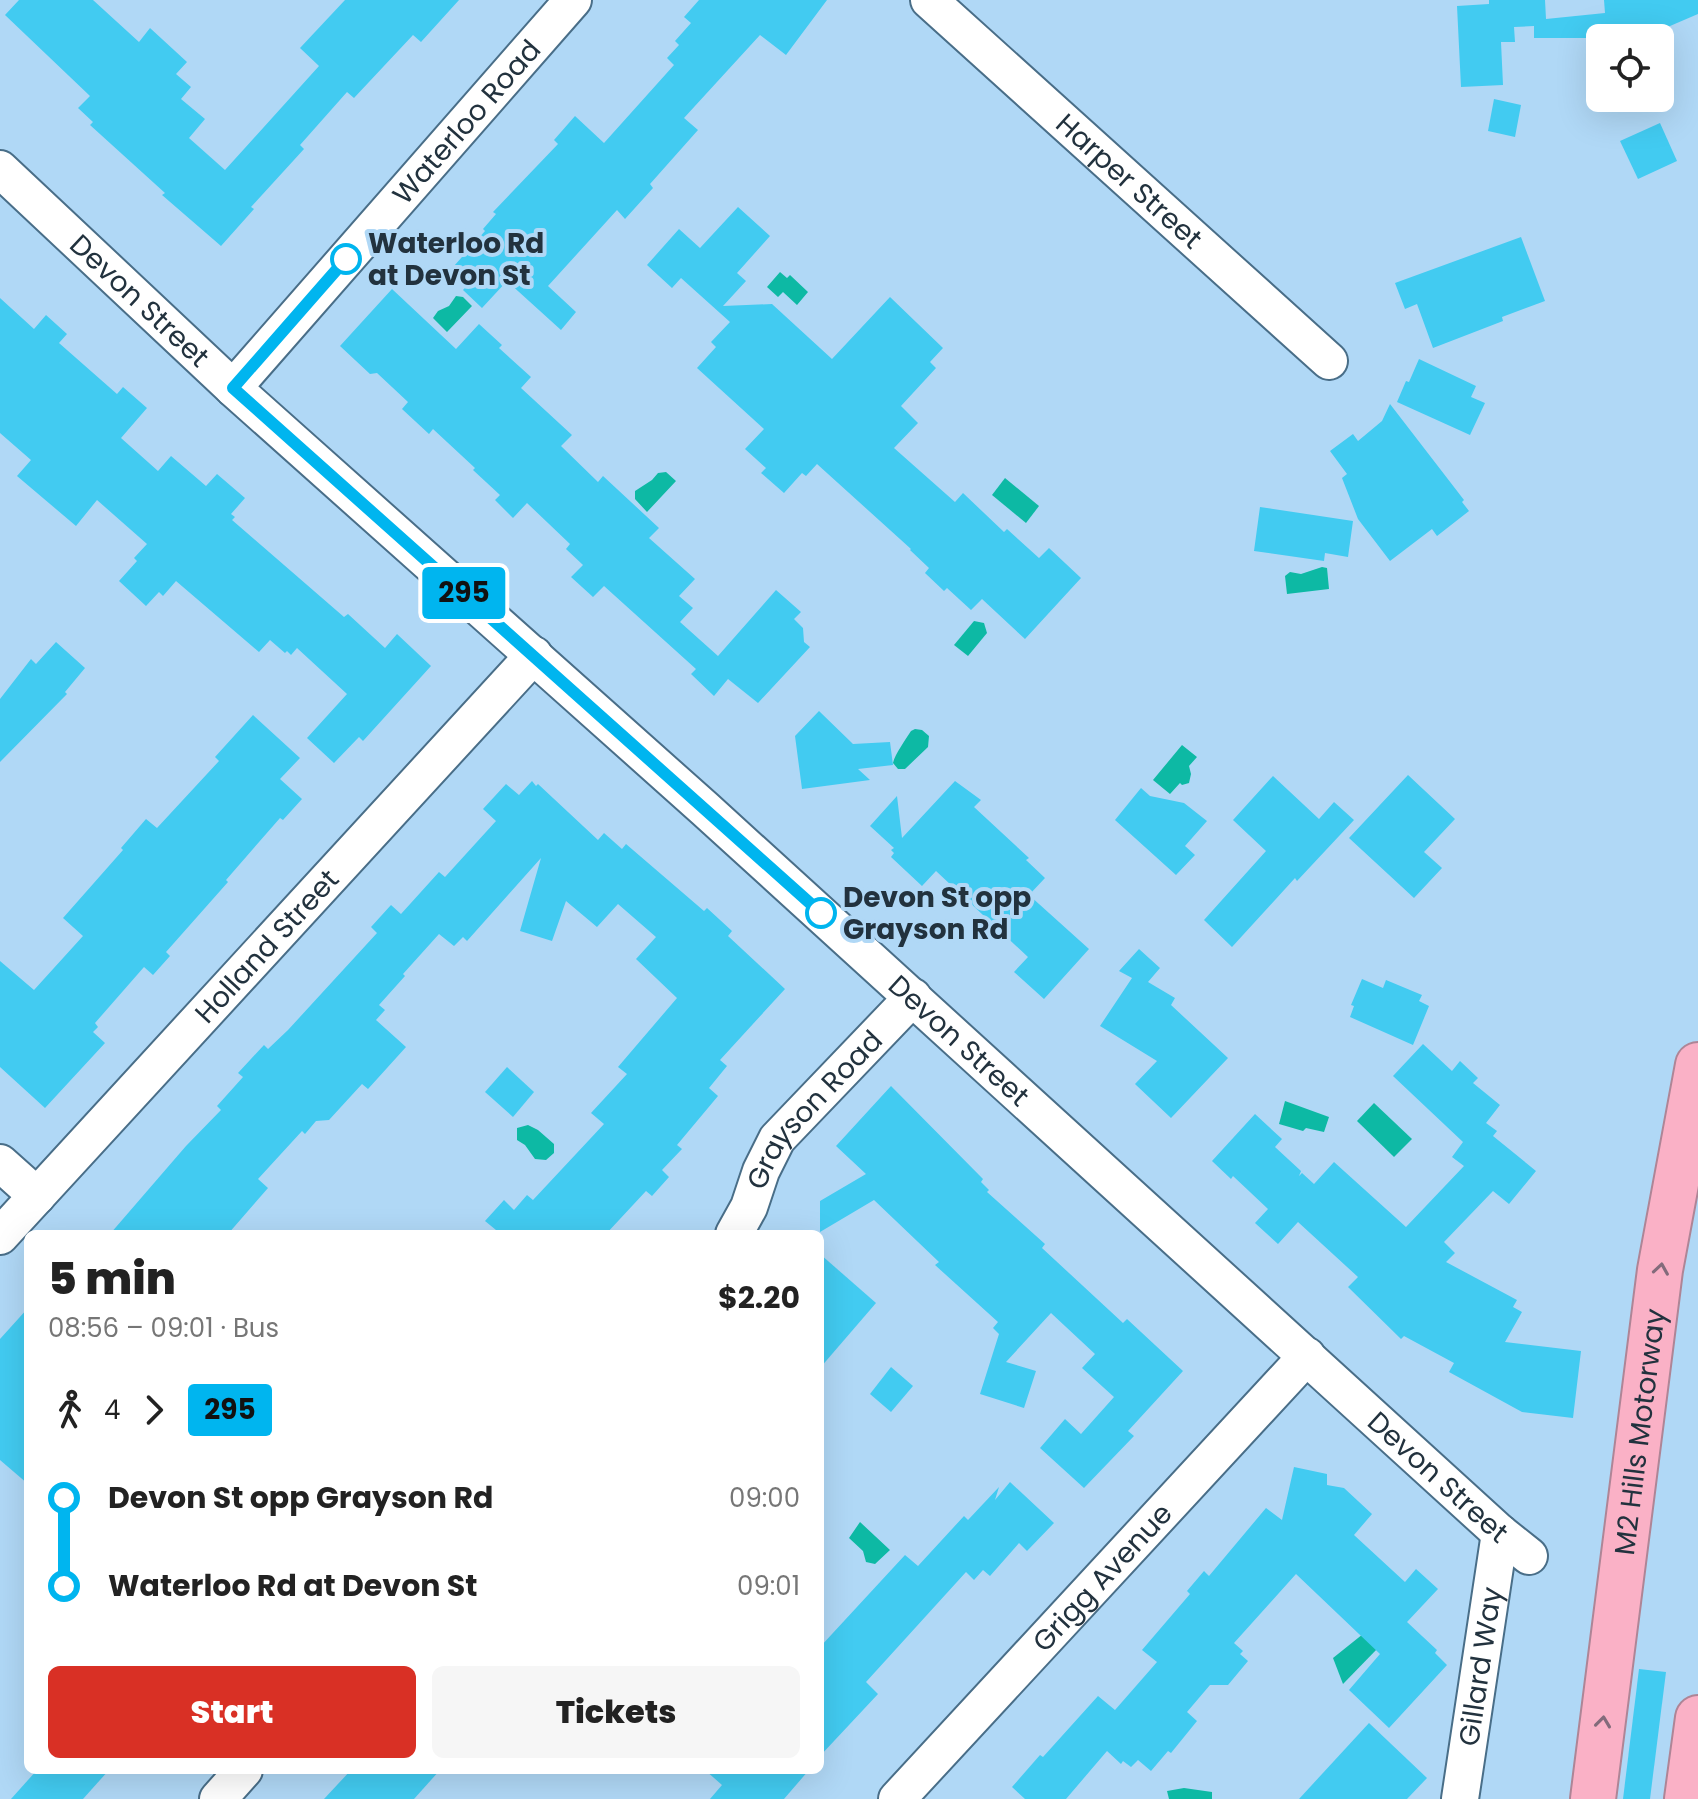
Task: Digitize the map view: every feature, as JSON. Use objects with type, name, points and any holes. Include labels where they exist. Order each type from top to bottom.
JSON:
[{"type":"highway","name":"M2 Hills Motorway","points":[[1593,1799],[1660,1270],[1698,1065]]},
{"type":"highway","points":[[1687,1799],[1698,1718]]},
{"type":"street","name":"Waterloo Road","points":[[233,388],[573,0]]},
{"type":"street","name":"Harper Street","points":[[929,0],[1329,361]]},
{"type":"street","name":"Devon Street","points":[[0,169],[233,388],[534,655],[1500,1533],[1529,1556]]},
{"type":"street","name":"Holland Street","points":[[0,1236],[534,655]]},
{"type":"street","name":"Grayson Road","points":[[736,1230],[777,1139],[913,997]]},
{"type":"street","points":[[0,1163],[37,1196]]},
{"type":"street","name":"Grigg Avenue","points":[[905,1796],[1307,1356]]},
{"type":"street","name":"Gillard Way","points":[[1460,1799],[1500,1533]]},
{"type":"street","points":[[218,1799],[240,1774]]},
{"type":"shaded area","points":[[780,272],[787,278],[790,275],[808,292],[797,305],[783,292],[778,297],[767,287]]},
{"type":"shaded area","points":[[456,296],[463,297],[472,306],[447,332],[433,318]]},
{"type":"shaded area","points":[[666,472],[676,481],[647,512],[635,499],[635,491],[658,473]]},
{"type":"shaded area","points":[[1005,478],[1039,506],[1026,523],[992,495]]},
{"type":"shaded area","points":[[1327,568],[1329,589],[1287,594],[1285,576],[1290,572],[1301,574]]},
{"type":"shaded area","points":[[974,621],[984,623],[987,633],[968,656],[954,645]]},
{"type":"shaded area","points":[[915,729],[929,736],[928,747],[905,769],[898,769],[893,763],[894,759]]},
{"type":"shaded area","points":[[1182,745],[1197,757],[1189,766],[1189,783],[1180,783],[1170,794],[1153,780]]},
{"type":"shaded area","points":[[1285,1101],[1329,1117],[1324,1132],[1306,1128],[1303,1131],[1279,1124]]},
{"type":"shaded area","points":[[1374,1103],[1412,1139],[1394,1157],[1357,1121]]},
{"type":"shaded area","points":[[528,1125],[554,1144],[554,1153],[546,1160],[535,1159],[517,1140],[517,1128]]},
{"type":"shaded area","points":[[860,1522],[890,1550],[875,1564],[866,1562],[863,1551],[849,1538]]},
{"type":"shaded area","points":[[1363,1634],[1378,1648],[1343,1684],[1333,1658]]},
{"type":"shaded area","points":[[1184,1788],[1212,1792],[1212,1799],[1169,1799],[1167,1791]]},
{"type":"building","points":[[19,0],[93,0],[139,42],[150,28],[187,62],[176,74],[191,87],[181,99],[205,119],[189,138],[225,170],[319,66],[300,48],[345,0],[459,0],[421,42],[413,35],[354,98],[347,92],[300,145],[304,149],[251,207],[254,209],[221,246],[162,195],[165,193],[90,125],[93,122],[78,108],[90,96],[5,15]]},
{"type":"building","points":[[699,0],[827,0],[786,55],[760,35],[684,118],[698,130],[650,184],[653,188],[625,219],[617,210],[548,286],[576,312],[561,330],[507,281],[482,308],[463,290],[471,281],[454,266],[485,231],[483,229],[496,214],[493,212],[558,144],[554,140],[575,116],[604,143],[674,65],[667,58],[679,45],[675,41],[691,23],[684,17]]},
{"type":"building","points":[[1489,0],[1545,0],[1546,19],[1605,13],[1604,0],[1698,0],[1698,14],[1674,24],[1586,24],[1586,38],[1534,38],[1534,26],[1514,27],[1515,42],[1501,42],[1503,85],[1461,87],[1457,6],[1489,4]]},
{"type":"building","points":[[1494,99],[1521,105],[1515,137],[1488,131]]},
{"type":"building","points":[[1660,123],[1677,161],[1638,179],[1620,141]]},
{"type":"building","points":[[738,207],[770,236],[737,273],[746,281],[723,306],[772,304],[832,359],[890,297],[943,348],[930,362],[936,368],[901,406],[918,423],[894,448],[955,502],[963,493],[1004,532],[1007,529],[1039,558],[1049,548],[1081,578],[1025,639],[982,599],[971,610],[947,588],[944,591],[925,573],[929,568],[911,549],[817,464],[806,476],[802,473],[784,493],[761,473],[766,468],[745,449],[764,429],[697,368],[716,347],[711,342],[730,322],[681,278],[672,288],[647,265],[679,229],[700,248]]},
{"type":"building","points":[[1521,237],[1545,301],[1433,348],[1417,304],[1405,309],[1395,283]]},
{"type":"building","points":[[392,289],[456,349],[479,324],[502,345],[499,348],[531,377],[521,388],[572,435],[561,446],[598,482],[603,476],[659,528],[649,538],[695,579],[679,596],[693,608],[680,622],[718,656],[776,590],[801,612],[794,619],[803,628],[804,642],[810,647],[758,703],[728,679],[714,696],[691,674],[696,669],[604,586],[593,597],[571,577],[583,565],[566,549],[570,544],[527,503],[513,518],[495,500],[500,495],[473,470],[475,468],[433,429],[429,434],[402,409],[408,402],[377,373],[370,374],[340,346]]},
{"type":"building","points":[[0,298],[34,329],[46,315],[67,334],[59,343],[117,394],[123,387],[147,408],[121,438],[158,471],[171,456],[206,486],[217,474],[245,498],[231,514],[235,517],[232,520],[344,617],[348,614],[385,648],[397,634],[431,666],[363,741],[359,737],[334,763],[307,738],[347,694],[297,648],[291,655],[270,640],[259,652],[176,581],[163,596],[159,592],[146,606],[119,581],[147,544],[97,500],[76,526],[17,476],[31,460],[0,433]]},
{"type":"building","points":[[1419,359],[1476,386],[1471,397],[1485,403],[1470,435],[1397,402]]},
{"type":"building","points":[[1390,404],[1464,500],[1462,502],[1469,511],[1437,536],[1432,529],[1390,561],[1358,519],[1342,478],[1347,474],[1330,451],[1353,434],[1358,441],[1382,421]]},
{"type":"building","points":[[1260,507],[1353,521],[1348,557],[1325,553],[1324,561],[1254,551]]},
{"type":"building","points":[[56,642],[85,668],[65,692],[67,694],[0,762],[0,699],[31,659],[36,664]]},
{"type":"building","points":[[819,711],[853,744],[890,742],[893,765],[858,769],[870,780],[802,789],[795,736]]},
{"type":"building","points":[[253,715],[300,758],[280,779],[302,799],[283,820],[280,818],[226,880],[228,882],[166,952],[170,956],[153,975],[144,967],[95,1023],[98,1027],[93,1032],[105,1043],[45,1108],[0,1067],[0,961],[34,990],[83,936],[63,918],[146,819],[157,828],[219,761],[215,757]]},
{"type":"building","points":[[1408,775],[1455,819],[1424,852],[1442,868],[1414,898],[1349,838]]},
{"type":"building","points":[[1273,776],[1319,819],[1334,802],[1354,820],[1232,947],[1204,920],[1266,851],[1233,820]]},
{"type":"building","points":[[532,781],[598,840],[604,833],[622,849],[626,844],[704,911],[707,908],[732,931],[728,936],[785,989],[720,1060],[727,1066],[709,1088],[718,1096],[677,1145],[682,1149],[662,1170],[669,1177],[652,1196],[646,1191],[610,1230],[496,1230],[485,1221],[504,1200],[514,1210],[527,1195],[533,1200],[604,1124],[591,1113],[627,1074],[618,1067],[677,998],[636,959],[656,937],[618,904],[597,927],[566,901],[552,941],[520,931],[541,858],[467,941],[463,937],[454,946],[439,934],[403,974],[405,976],[379,1005],[385,1010],[376,1020],[406,1047],[368,1089],[362,1084],[329,1120],[316,1121],[305,1134],[302,1131],[258,1179],[268,1188],[231,1230],[113,1230],[221,1110],[217,1106],[243,1077],[238,1073],[264,1045],[268,1049],[288,1030],[377,933],[371,927],[391,905],[401,914],[439,872],[445,877],[496,821],[483,809],[506,784],[519,795]]},
{"type":"building","points":[[955,781],[981,800],[974,807],[1029,858],[1026,860],[1045,878],[1029,895],[1089,949],[1044,999],[1014,972],[1028,957],[936,871],[922,886],[891,857],[894,848],[870,826],[897,796],[902,838]]},
{"type":"building","points":[[1141,788],[1150,796],[1184,803],[1207,821],[1185,846],[1195,855],[1176,875],[1115,820]]},
{"type":"building","points":[[1139,949],[1160,968],[1148,982],[1175,998],[1171,1005],[1228,1058],[1171,1118],[1135,1084],[1157,1061],[1100,1026],[1132,978],[1119,971]]},
{"type":"building","points":[[1362,979],[1383,988],[1386,980],[1422,995],[1419,1001],[1429,1006],[1413,1045],[1350,1017],[1354,1006],[1351,1005]]},
{"type":"building","points":[[1423,1044],[1452,1071],[1460,1061],[1478,1078],[1473,1083],[1500,1105],[1486,1123],[1497,1131],[1493,1136],[1536,1171],[1509,1204],[1493,1191],[1444,1242],[1455,1253],[1446,1262],[1517,1300],[1513,1307],[1522,1312],[1505,1342],[1581,1351],[1573,1418],[1522,1412],[1449,1372],[1454,1363],[1404,1336],[1401,1339],[1348,1287],[1358,1277],[1298,1222],[1278,1244],[1255,1223],[1268,1209],[1212,1161],[1255,1114],[1282,1139],[1275,1147],[1301,1171],[1299,1176],[1302,1173],[1314,1184],[1334,1162],[1406,1227],[1464,1166],[1452,1157],[1463,1142],[1393,1076]]},
{"type":"building","points":[[507,1067],[534,1092],[513,1117],[485,1092]]},
{"type":"building","points":[[891,1086],[983,1179],[981,1182],[989,1190],[987,1192],[1045,1244],[1042,1248],[1123,1323],[1127,1319],[1183,1371],[1128,1431],[1134,1436],[1084,1488],[1040,1448],[1065,1419],[1081,1434],[1114,1397],[1082,1368],[1095,1354],[1051,1313],[1006,1362],[1036,1371],[1024,1408],[980,1394],[999,1334],[993,1328],[998,1322],[935,1265],[939,1262],[874,1200],[820,1230],[820,1201],[866,1174],[836,1146]]},
{"type":"building","points":[[824,1258],[876,1303],[824,1363]]},
{"type":"building","points":[[24,1312],[24,1481],[0,1460],[0,1339]]},
{"type":"building","points":[[891,1367],[913,1386],[891,1412],[870,1394]]},
{"type":"building","points":[[1294,1467],[1327,1474],[1327,1485],[1344,1488],[1372,1514],[1354,1535],[1405,1582],[1416,1569],[1438,1589],[1407,1622],[1437,1650],[1435,1653],[1447,1665],[1389,1728],[1349,1690],[1380,1654],[1296,1574],[1234,1643],[1248,1661],[1228,1685],[1210,1685],[1187,1712],[1197,1721],[1171,1753],[1168,1751],[1151,1771],[1138,1760],[1131,1767],[1123,1761],[1121,1764],[1107,1751],[1066,1799],[1025,1799],[1012,1787],[1040,1755],[1043,1757],[1098,1696],[1115,1710],[1157,1662],[1142,1650],[1190,1594],[1187,1591],[1204,1571],[1209,1576],[1266,1508],[1282,1520]]},
{"type":"building","points":[[1010,1482],[1054,1523],[1027,1551],[1019,1543],[990,1576],[983,1570],[974,1580],[966,1572],[866,1682],[878,1694],[824,1752],[824,1643],[905,1555],[918,1566],[964,1516],[968,1520],[999,1487],[995,1500]]},
{"type":"building","points":[[1639,1669],[1666,1672],[1650,1799],[1623,1799]]},
{"type":"building","points":[[1369,1723],[1427,1778],[1407,1799],[1299,1799]]},
{"type":"building","points":[[33,1774],[105,1774],[83,1799],[11,1799]]},
{"type":"building","points":[[347,1774],[436,1774],[414,1799],[324,1799]]},
{"type":"building","points":[[710,1774],[806,1774],[784,1799],[710,1799],[722,1785]]},
{"type":"bus line","name":"295","points":[[346,259],[233,388],[821,913]]},
{"type":"place","name":"Waterloo Rd at Devon St","points":[[346,259]]},
{"type":"place","name":"Devon St opp Grayson Rd","points":[[821,913]]}]
